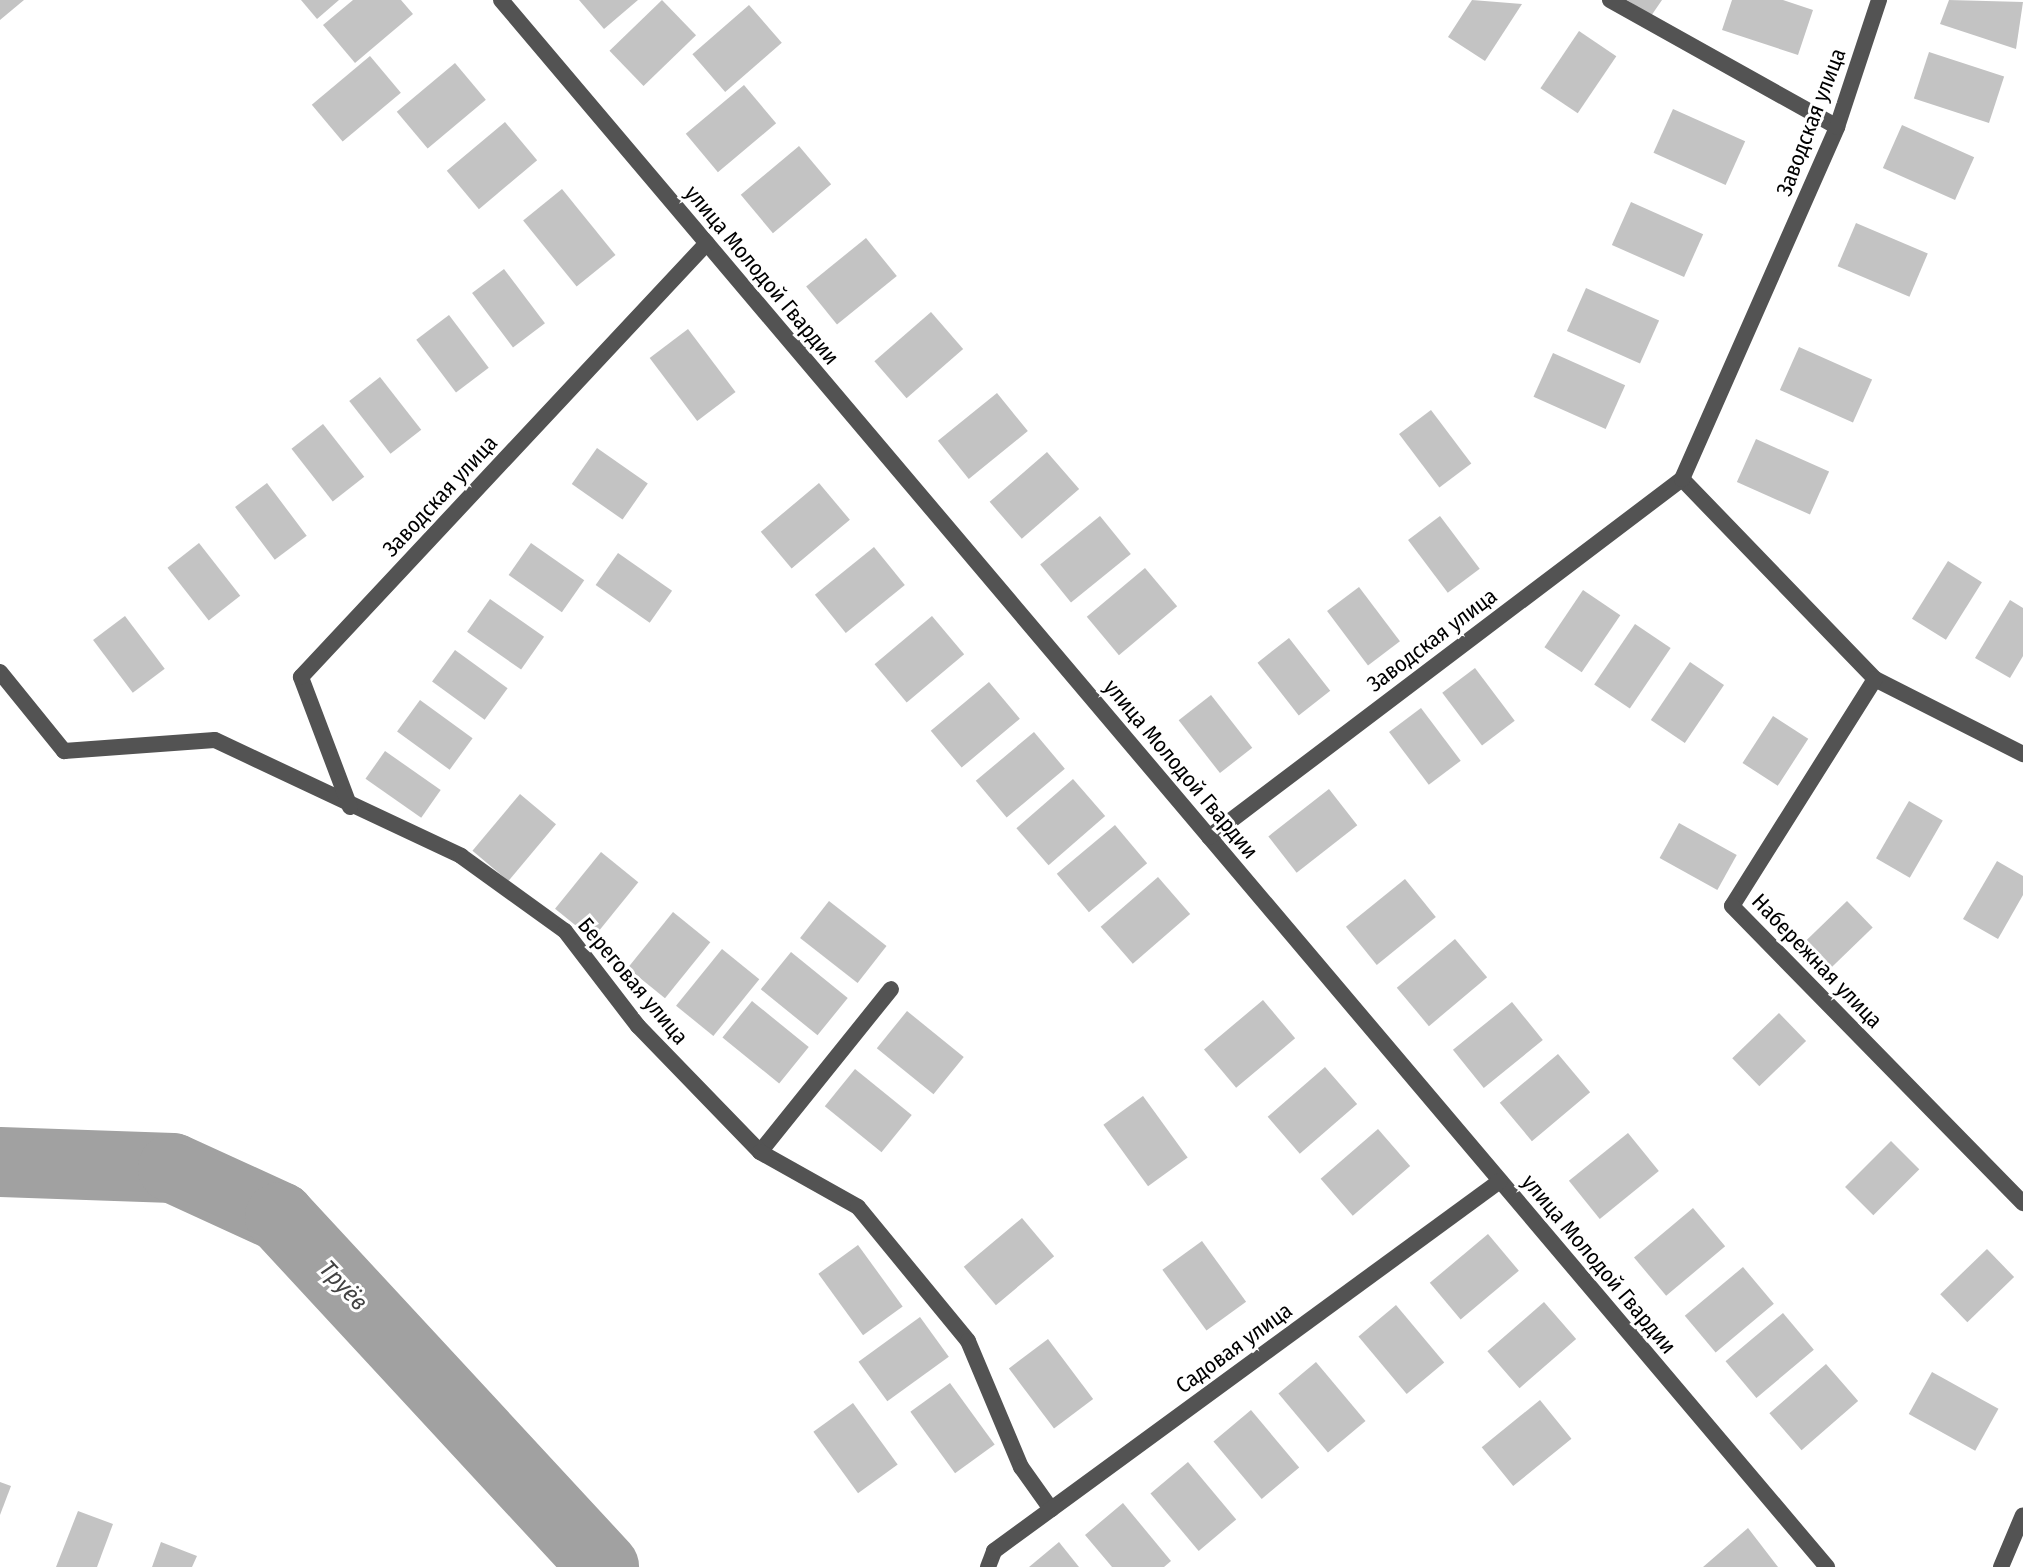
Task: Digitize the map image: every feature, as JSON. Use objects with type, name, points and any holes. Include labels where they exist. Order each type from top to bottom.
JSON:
[{"type":"street","name":"улица Молодой Гвардии","points":[[501,0],[1827,1567]]},
{"type":"street","points":[[1610,0],[1837,127]]},
{"type":"street","name":"Заводская улица","points":[[1209,837],[1682,479],[1837,127],[1879,0]]},
{"type":"street","name":"Заводская улица","points":[[350,807],[301,677],[707,243]]},
{"type":"street","points":[[1682,479],[1875,679],[2023,754]]},
{"type":"street","name":"Береговая улица","points":[[0,672],[64,751],[215,740],[350,807],[461,856],[565,931],[638,1026],[760,1152],[858,1207],[968,1341],[1021,1467],[1051,1509]]},
{"type":"street","name":"Набережная улица","points":[[1875,679],[1732,906],[2023,1203]]},
{"type":"street","points":[[760,1152],[891,989]]},
{"type":"street","name":"Садовая улица","points":[[991,1559],[1051,1509],[1500,1181]]},
{"type":"street","points":[[2001,1567],[2023,1515]]},
{"type":"building","points":[[0,0],[24,0],[0,20]]},
{"type":"building","points":[[301,0],[339,0],[317,19]]},
{"type":"building","points":[[353,0],[401,0],[413,14],[355,63],[323,25]]},
{"type":"building","points":[[579,0],[638,0],[604,29]]},
{"type":"building","points":[[662,0],[696,35],[644,86],[609,51]]},
{"type":"building","points":[[1472,0],[1522,4],[1485,61],[1448,37]]},
{"type":"building","points":[[1627,0],[1662,0],[1651,16]]},
{"type":"building","points":[[1732,0],[1783,0],[1813,10],[1798,55],[1722,30]]},
{"type":"building","points":[[1949,0],[2023,2],[2016,49],[1940,24]]},
{"type":"building","points":[[749,5],[782,43],[725,92],[692,54]]},
{"type":"building","points":[[1579,31],[1616,56],[1578,113],[1540,88]]},
{"type":"building","points":[[1929,52],[2004,76],[1989,123],[1914,99]]},
{"type":"building","points":[[370,56],[401,93],[343,142],[312,105]]},
{"type":"building","points":[[455,63],[486,100],[428,149],[397,112]]},
{"type":"building","points":[[744,85],[776,123],[718,172],[686,134]]},
{"type":"building","points":[[1673,109],[1745,141],[1726,185],[1653,153]]},
{"type":"building","points":[[505,122],[537,160],[479,209],[447,171]]},
{"type":"building","points":[[1902,125],[1974,157],[1955,200],[1883,168]]},
{"type":"building","points":[[799,146],[831,184],[773,233],[741,195]]},
{"type":"building","points":[[562,189],[615,255],[577,287],[523,220]]},
{"type":"building","points":[[1631,202],[1703,234],[1684,277],[1612,245]]},
{"type":"building","points":[[1856,223],[1928,253],[1909,297],[1838,266]]},
{"type":"building","points":[[866,238],[897,276],[837,325],[806,286]]},
{"type":"building","points":[[504,269],[545,323],[513,347],[472,293]]},
{"type":"building","points":[[1586,288],[1659,321],[1640,363],[1567,331]]},
{"type":"building","points":[[931,312],[963,349],[907,398],[874,361]]},
{"type":"building","points":[[449,315],[489,368],[456,392],[416,340]]},
{"type":"building","points":[[688,329],[736,392],[697,421],[650,358]]},
{"type":"building","points":[[1799,347],[1872,380],[1853,422],[1780,390]]},
{"type":"building","points":[[1553,353],[1625,385],[1606,429],[1533,397]]},
{"type":"building","points":[[380,377],[421,430],[391,454],[349,401]]},
{"type":"building","points":[[997,393],[1028,431],[969,479],[938,441]]},
{"type":"building","points":[[1431,410],[1471,464],[1439,488],[1399,434]]},
{"type":"building","points":[[323,424],[364,477],[333,501],[291,449]]},
{"type":"building","points":[[1756,439],[1829,472],[1810,514],[1737,482]]},
{"type":"building","points":[[597,448],[648,484],[623,520],[572,484]]},
{"type":"building","points":[[1047,452],[1079,489],[1022,539],[990,502]]},
{"type":"building","points":[[267,483],[307,536],[275,560],[235,507]]},
{"type":"building","points":[[819,483],[850,520],[792,569],[761,532]]},
{"type":"building","points":[[1100,516],[1131,554],[1071,603],[1040,564]]},
{"type":"building","points":[[1440,516],[1480,569],[1448,593],[1408,540]]},
{"type":"building","points":[[199,543],[240,596],[209,620],[167,568]]},
{"type":"building","points":[[531,543],[584,580],[562,612],[509,575]]},
{"type":"building","points":[[874,547],[905,585],[846,633],[815,595]]},
{"type":"building","points":[[618,553],[672,591],[650,623],[596,585]]},
{"type":"building","points":[[1948,561],[1982,582],[1946,640],[1912,619]]},
{"type":"building","points":[[1145,568],[1177,606],[1119,655],[1087,617]]},
{"type":"building","points":[[1359,587],[1400,641],[1368,665],[1327,611]]},
{"type":"building","points":[[1583,590],[1620,615],[1582,672],[1544,647]]},
{"type":"building","points":[[490,599],[544,637],[521,670],[467,632]]},
{"type":"building","points":[[2010,600],[2023,608],[2023,656],[2010,678],[1975,658]]},
{"type":"building","points":[[125,616],[165,669],[133,693],[93,640]]},
{"type":"building","points":[[932,616],[964,654],[907,703],[875,664]]},
{"type":"building","points":[[1635,624],[1671,648],[1630,709],[1594,685]]},
{"type":"building","points":[[1289,638],[1330,691],[1299,715],[1257,663]]},
{"type":"building","points":[[455,650],[508,688],[485,720],[432,682]]},
{"type":"building","points":[[1690,662],[1724,685],[1685,743],[1651,720]]},
{"type":"building","points":[[1475,668],[1515,721],[1482,745],[1442,693]]},
{"type":"building","points":[[989,682],[1020,719],[962,768],[931,731]]},
{"type":"building","points":[[1211,695],[1252,748],[1220,773],[1179,720]]},
{"type":"building","points":[[420,700],[473,738],[450,770],[397,732]]},
{"type":"building","points":[[1421,708],[1461,761],[1429,785],[1389,732]]},
{"type":"building","points":[[1773,716],[1808,739],[1778,786],[1743,763]]},
{"type":"building","points":[[1034,732],[1065,769],[1007,818],[976,781]]},
{"type":"building","points":[[385,751],[441,790],[421,818],[365,779]]},
{"type":"building","points":[[1073,779],[1105,816],[1049,865],[1016,828]]},
{"type":"building","points":[[1329,789],[1357,825],[1297,873],[1268,836]]},
{"type":"building","points":[[520,794],[556,824],[508,881],[472,851]]},
{"type":"building","points":[[1909,801],[1943,820],[1910,878],[1876,858]]},
{"type":"building","points":[[1679,823],[1737,855],[1717,890],[1660,858]]},
{"type":"building","points":[[1115,825],[1147,863],[1089,912],[1057,874]]},
{"type":"building","points":[[601,852],[638,882],[592,939],[555,909]]},
{"type":"building","points":[[1997,861],[2023,876],[2023,895],[1998,939],[1963,919]]},
{"type":"building","points":[[1158,877],[1190,914],[1133,964],[1101,927]]},
{"type":"building","points":[[1405,879],[1436,917],[1377,965],[1346,927]]},
{"type":"building","points":[[829,901],[887,946],[858,983],[800,938]]},
{"type":"building","points":[[1847,901],[1873,928],[1826,973],[1800,946]]},
{"type":"building","points":[[673,912],[710,942],[665,998],[628,968]]},
{"type":"building","points":[[1455,939],[1487,977],[1429,1026],[1397,988]]},
{"type":"building","points":[[722,949],[759,979],[713,1036],[676,1006]]},
{"type":"building","points":[[791,952],[848,998],[818,1035],[761,989]]},
{"type":"building","points":[[1263,1000],[1295,1038],[1236,1088],[1204,1049]]},
{"type":"building","points":[[752,1001],[809,1047],[779,1083],[722,1038]]},
{"type":"building","points":[[1512,1002],[1543,1040],[1484,1088],[1453,1050]]},
{"type":"building","points":[[907,1011],[964,1057],[934,1094],[877,1048]]},
{"type":"building","points":[[1779,1013],[1806,1041],[1759,1086],[1732,1058]]},
{"type":"building","points":[[1558,1054],[1590,1092],[1532,1141],[1500,1103]]},
{"type":"building","points":[[1325,1067],[1357,1104],[1300,1154],[1268,1117]]},
{"type":"building","points":[[855,1069],[912,1115],[882,1152],[825,1106]]},
{"type":"building","points":[[1143,1096],[1188,1157],[1148,1186],[1103,1125]]},
{"type":"building","points":[[1378,1129],[1410,1166],[1353,1216],[1321,1179]]},
{"type":"building","points":[[1628,1133],[1659,1171],[1600,1219],[1569,1181]]},
{"type":"building","points":[[1891,1141],[1919,1169],[1873,1215],[1845,1187]]},
{"type":"building","points":[[1693,1208],[1725,1246],[1666,1296],[1634,1257]]},
{"type":"building","points":[[1022,1218],[1054,1256],[996,1305],[964,1267]]},
{"type":"building","points":[[1488,1234],[1519,1271],[1461,1320],[1430,1283]]},
{"type":"building","points":[[1202,1241],[1246,1302],[1206,1330],[1162,1270]]},
{"type":"building","points":[[858,1245],[903,1306],[863,1335],[818,1274]]},
{"type":"building","points":[[1987,1249],[2014,1277],[1967,1322],[1940,1294]]},
{"type":"building","points":[[1743,1267],[1774,1304],[1716,1353],[1685,1316]]},
{"type":"building","points":[[1544,1302],[1576,1339],[1520,1388],[1487,1351]]},
{"type":"building","points":[[1396,1305],[1444,1362],[1407,1394],[1358,1336]]},
{"type":"building","points":[[1783,1313],[1814,1350],[1756,1398],[1726,1361]]},
{"type":"building","points":[[920,1317],[949,1357],[887,1401],[859,1362]]},
{"type":"building","points":[[1048,1339],[1093,1399],[1054,1428],[1009,1368]]},
{"type":"building","points":[[1316,1362],[1365,1421],[1328,1452],[1278,1393]]},
{"type":"building","points":[[1826,1364],[1858,1401],[1802,1450],[1769,1413]]},
{"type":"building","points":[[1932,1372],[1998,1409],[1975,1451],[1909,1414]]},
{"type":"building","points":[[950,1383],[995,1444],[955,1473],[910,1412]]},
{"type":"building","points":[[1540,1400],[1571,1439],[1513,1486],[1482,1447]]},
{"type":"building","points":[[853,1403],[898,1464],[858,1493],[813,1432]]},
{"type":"building","points":[[1251,1410],[1299,1467],[1262,1499],[1213,1441]]},
{"type":"building","points":[[1188,1462],[1236,1519],[1199,1551],[1150,1493]]},
{"type":"building","points":[[0,1482],[11,1486],[0,1515]]},
{"type":"building","points":[[1123,1503],[1171,1561],[1164,1567],[1112,1567],[1085,1535]]},
{"type":"building","points":[[78,1511],[113,1524],[97,1567],[56,1567]]},
{"type":"building","points":[[1748,1528],[1778,1567],[1703,1567]]},
{"type":"building","points":[[161,1542],[197,1556],[192,1567],[152,1567]]},
{"type":"building","points":[[1059,1542],[1079,1567],[1029,1567]]},
{"type":"waterway","name":"Труёв","points":[[0,1162],[173,1168],[280,1217],[604,1567]]}]
